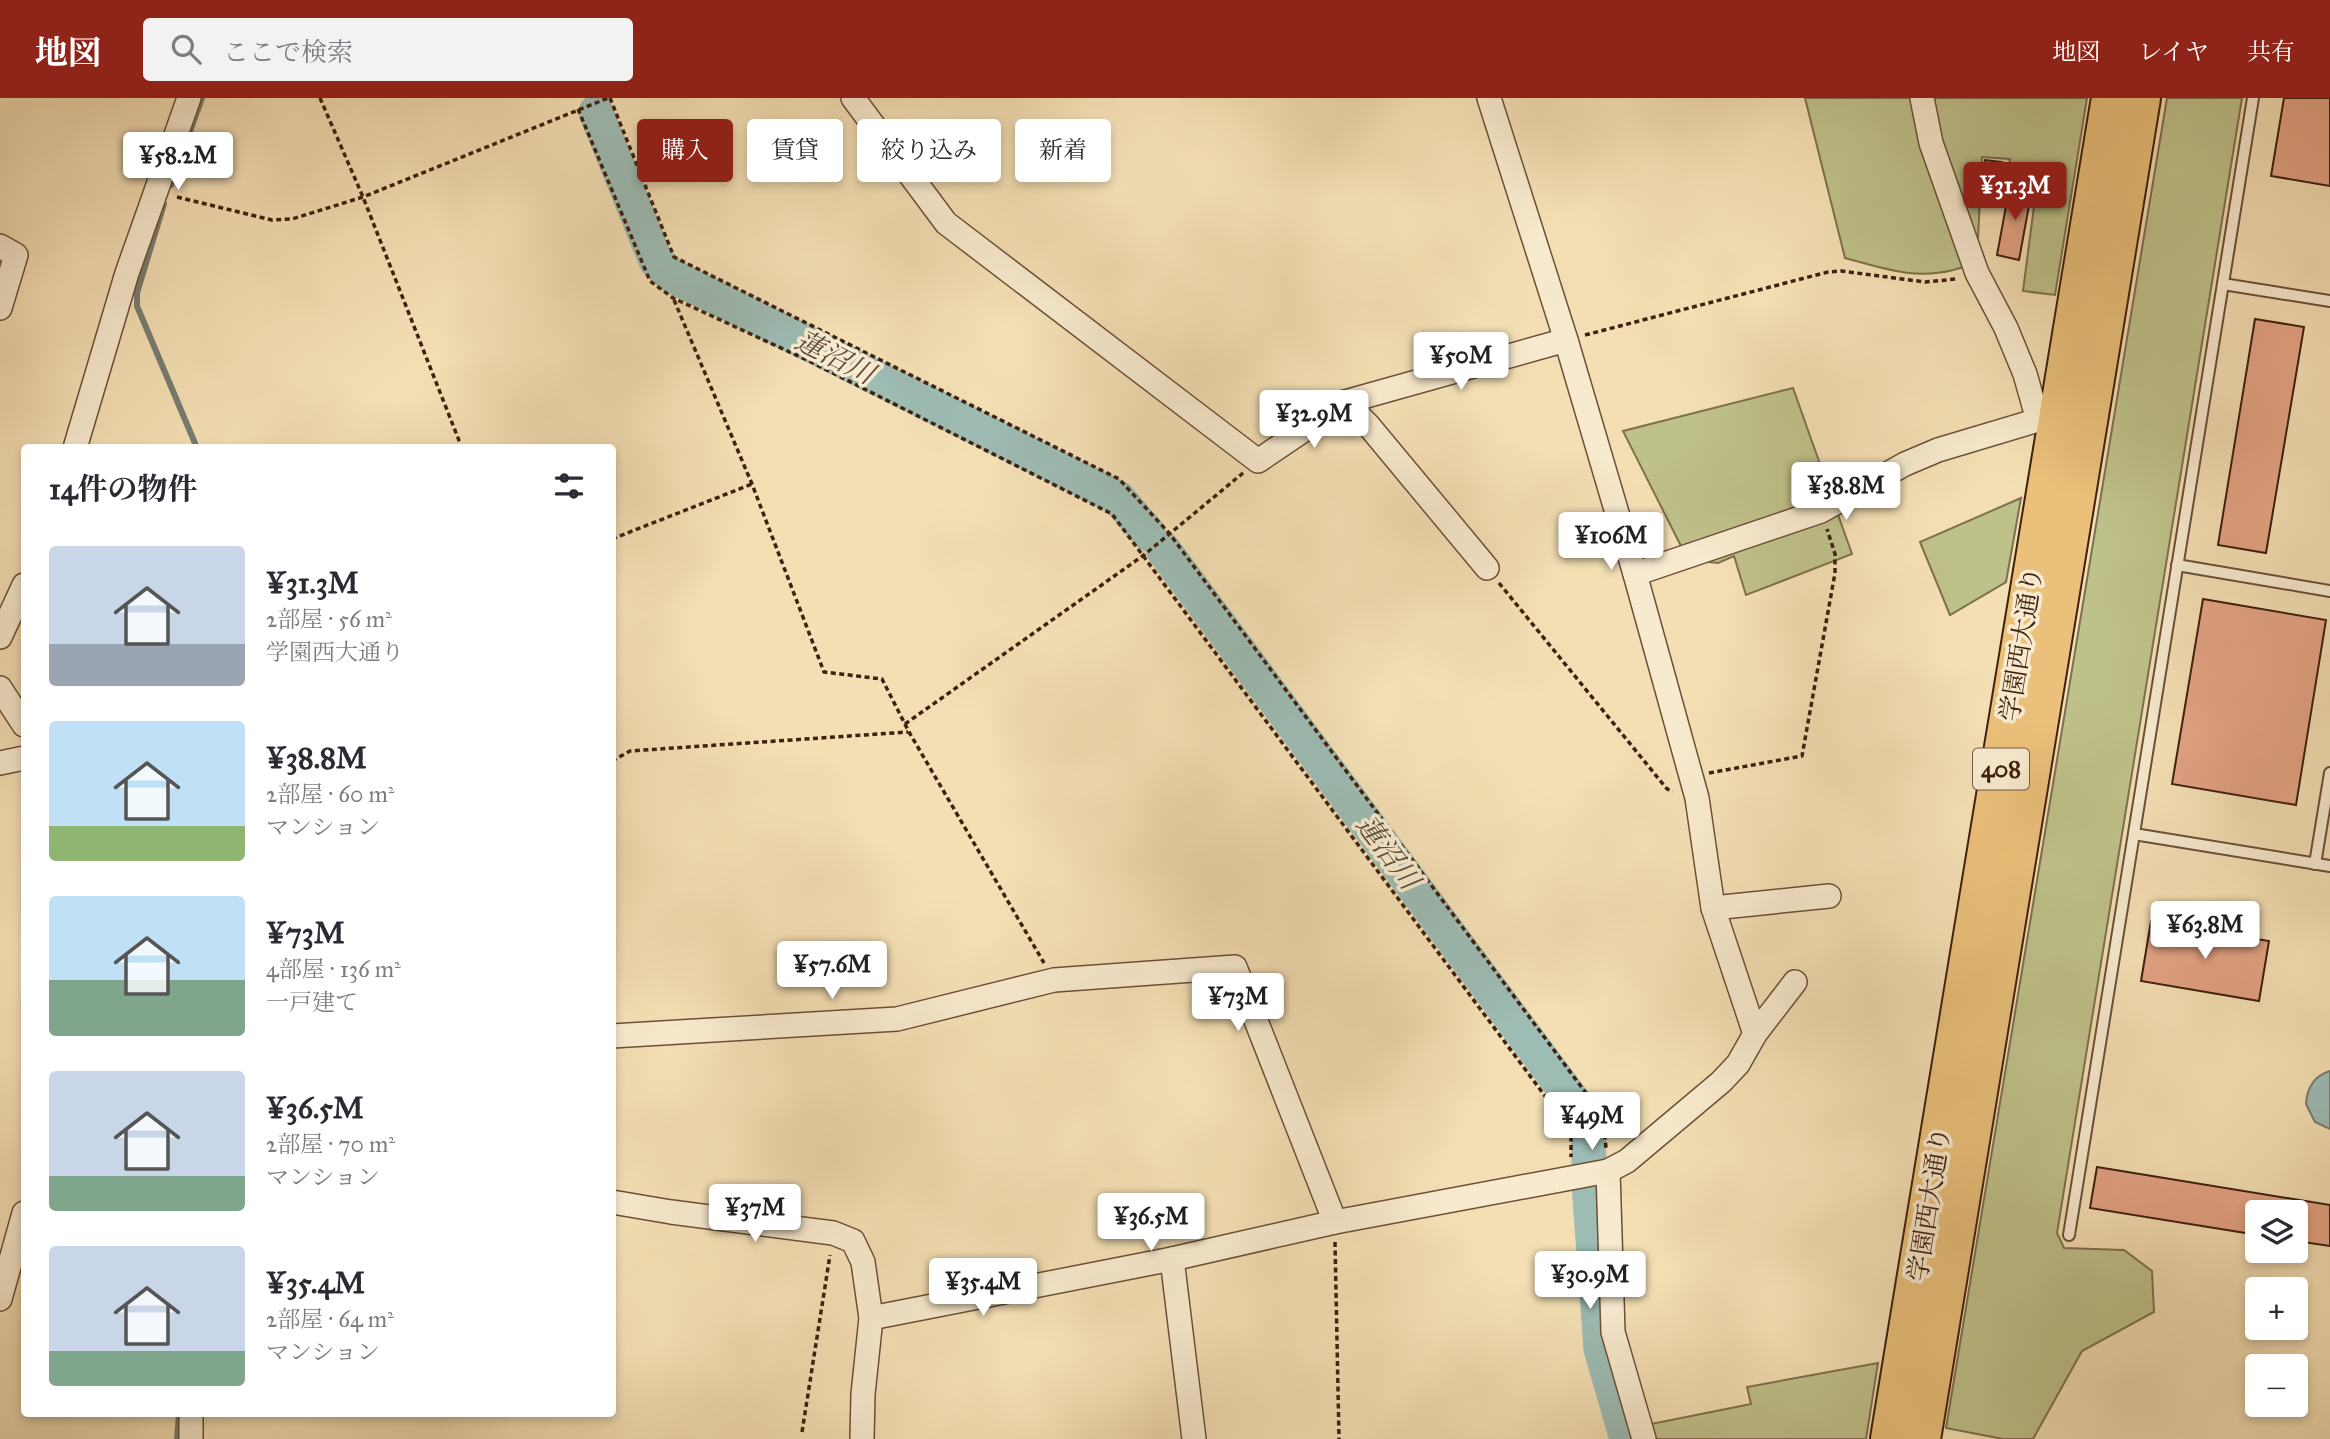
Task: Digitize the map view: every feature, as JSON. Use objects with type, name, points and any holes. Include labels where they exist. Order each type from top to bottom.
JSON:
[{"type":"highway","name":"学園西大通り","points":[[1890,1439],[2047,422],[2111,98]]},
{"type":"highway","name":"学園西大通り","points":[[1921,1439],[2141,98]]},
{"type":"street","points":[[76,444],[127,273],[189,98]]},
{"type":"street","points":[[853,98],[946,223],[1258,461],[1345,402],[1566,340]]},
{"type":"street","points":[[1489,98],[1566,340],[1634,574],[1694,788],[1713,908],[1755,1034]]},
{"type":"street","points":[[1634,574],[1821,511],[1905,464],[1938,450],[2047,422],[2011,340],[1977,273],[1931,143],[1922,98]]},
{"type":"street","points":[[0,246],[16,255],[0,308]]},
{"type":"street","points":[[1345,402],[1369,426],[1487,568]]},
{"type":"street","points":[[0,638],[21,592]]},
{"type":"street","points":[[0,688],[21,720]]},
{"type":"street","points":[[0,763],[21,759]]},
{"type":"street","points":[[1713,908],[1829,896]]},
{"type":"street","points":[[616,1036],[897,1019],[1054,980],[1235,967],[1335,1223]]},
{"type":"street","points":[[871,1318],[1172,1259],[1335,1223],[1608,1171],[1627,1161],[1721,1082],[1738,1064],[1755,1034],[1795,982]]},
{"type":"street","points":[[1608,1171],[1613,1332],[1643,1439]]},
{"type":"street","points":[[616,1203],[833,1233],[853,1241],[863,1262],[871,1318],[863,1394],[862,1439]]},
{"type":"street","points":[[0,1299],[21,1224]]},
{"type":"street","points":[[1172,1259],[1194,1439]]},
{"type":"street","points":[[191,1417],[191,1439]]},
{"type":"lane","points":[[2069,1235],[2253,98]]},
{"type":"lane","points":[[2223,284],[2330,301]]},
{"type":"lane","points":[[2178,565],[2330,591]]},
{"type":"lane","points":[[2315,864],[2330,773]]},
{"type":"lane","points":[[2134,834],[2330,866]]},
{"type":"path","points":[[320,98],[363,197],[459,444]]},
{"type":"path","points":[[156,191],[272,220],[292,219],[363,197],[609,98],[674,257],[1119,479],[1169,533],[1603,1116],[1608,1171]]},
{"type":"path","points":[[578,109],[650,281],[673,298],[809,361],[1112,514],[1571,1132],[1570,1177]]},
{"type":"path","points":[[1566,340],[1828,272],[1841,271],[1925,282],[1943,282],[1977,273]]},
{"type":"path","points":[[673,298],[752,484],[824,672],[882,679],[909,732],[989,864],[1054,980]]},
{"type":"path","points":[[905,724],[1144,555],[1258,461]]},
{"type":"path","points":[[616,538],[752,484]]},
{"type":"path","points":[[1487,568],[1667,789],[1694,788],[1802,756],[1835,573],[1835,554],[1821,511]]},
{"type":"path","points":[[616,759],[630,751],[909,732]]},
{"type":"path","points":[[1335,1223],[1339,1439]]},
{"type":"path","points":[[802,1432],[833,1233]]},
{"type":"green space","points":[[1805,98],[2087,98],[2055,295],[2023,291],[2037,183],[2007,176],[2010,159],[1982,157],[1977,259],[1972,263],[1939,273],[1925,274],[1885,269],[1845,258]]},
{"type":"green space","points":[[2167,98],[2242,98],[2057,1233],[2064,1248],[2124,1250],[2152,1271],[2154,1312],[2082,1351],[2033,1439],[2003,1439],[1946,1428]]},
{"type":"green space","points":[[1793,388],[1852,554],[1746,595],[1734,556],[1718,563],[1688,560],[1623,431]]},
{"type":"green space","points":[[2021,498],[2006,582],[1950,615],[1920,542]]},
{"type":"green space","points":[[1878,1363],[1866,1439],[1655,1439],[1651,1424],[1751,1404],[1747,1387]]},
{"type":"water","points":[[2330,1071],[2330,1129],[2315,1122],[2306,1104],[2312,1083]]},
{"type":"building","points":[[2284,98],[2330,98],[2330,186],[2271,176]]},
{"type":"building","points":[[1985,160],[2002,162],[1998,186],[1981,183]]},
{"type":"building","points":[[2010,185],[2032,189],[2019,260],[1997,255]]},
{"type":"building","points":[[2255,319],[2304,327],[2266,553],[2218,545]]},
{"type":"building","points":[[2203,599],[2326,620],[2296,805],[2172,784]]},
{"type":"building","points":[[2151,921],[2269,941],[2259,1001],[2141,981]]},
{"type":"building","points":[[2097,1167],[2299,1200],[2245,1200],[2245,1233],[2090,1208]]},
{"type":"building","points":[[2308,1201],[2330,1205],[2330,1246],[2308,1243]]},
{"type":"waterway","points":[[171,185],[202,98]]},
{"type":"waterway","name":"蓮沼川","points":[[596,112],[656,261],[671,275],[1118,498],[1149,534]]},
{"type":"waterway","points":[[164,204],[137,293],[137,306],[195,444]]},
{"type":"waterway","name":"蓮沼川","points":[[1163,549],[1588,1121],[1589,1163]]},
{"type":"waterway","name":"蓮沼川","points":[[1589,1185],[1601,1349],[1627,1439]]},
{"type":"waterway","points":[[177,1439],[179,1417]]}]
